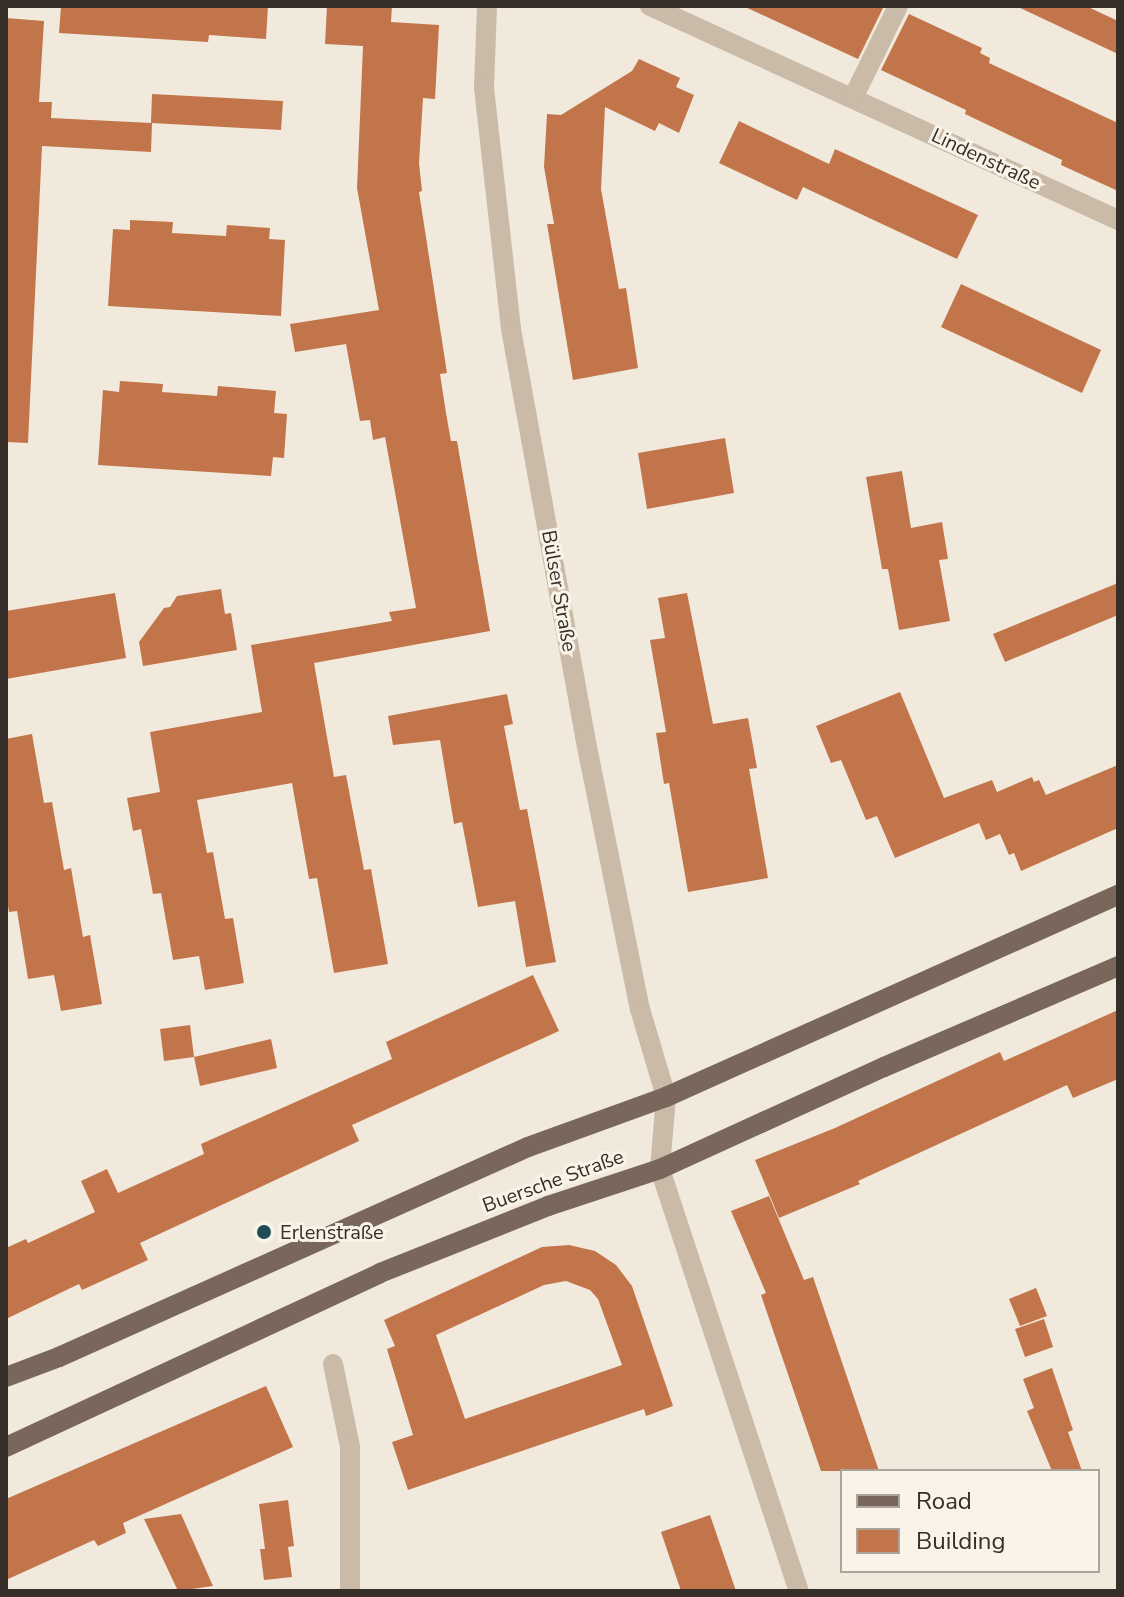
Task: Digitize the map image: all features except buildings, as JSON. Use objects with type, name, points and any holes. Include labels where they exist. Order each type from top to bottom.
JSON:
[{"type":"main road","name":"Buersche Straße","points":[[6,1377],[59,1357],[528,1147],[666,1097],[1118,895]]},
{"type":"main road","name":"Buersche Straße","points":[[6,1447],[380,1273],[548,1206],[660,1169],[1118,966]]},
{"type":"street","name":"Bülser Straße","points":[[487,6],[484,88],[511,329],[585,737],[640,1009],[666,1097],[660,1169]]},
{"type":"street","name":"Lindenstraße","points":[[650,6],[1118,220]]},
{"type":"street","points":[[853,98],[898,6]]},
{"type":"street","points":[[660,1169],[799,1591]]},
{"type":"street","points":[[333,1364],[350,1447],[350,1591]]},
{"type":"place","name":"Erlenstraße","points":[[264,1232]]}]
